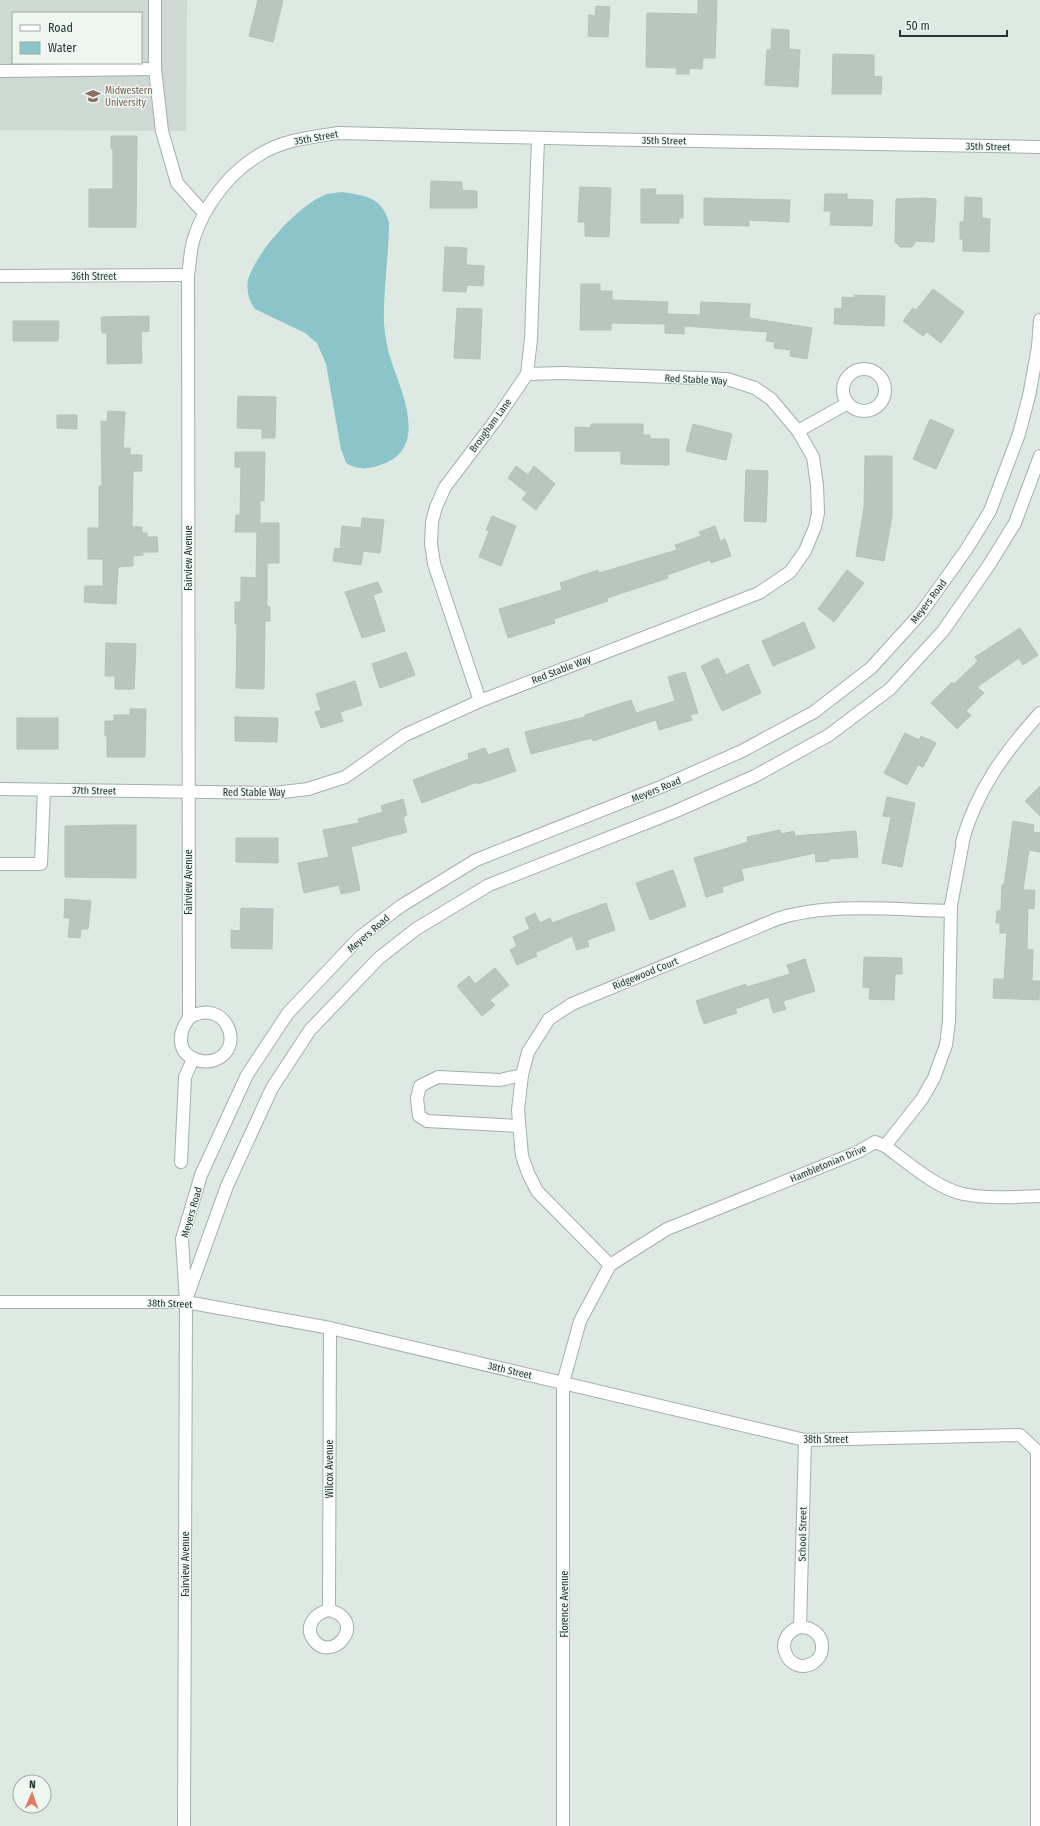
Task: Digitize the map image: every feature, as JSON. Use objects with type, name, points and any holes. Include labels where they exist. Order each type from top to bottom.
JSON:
[{"type":"street","points":[[155,0],[155,69],[162,131],[177,183],[204,213]]},
{"type":"street","points":[[0,71],[155,69]]},
{"type":"street","name":"35th Street","points":[[288,142],[338,132],[538,138],[1040,147]]},
{"type":"street","name":"Brougham Lane","points":[[480,701],[434,564],[431,543],[432,522],[436,507],[446,487],[495,421],[527,374],[531,339],[538,138]]},
{"type":"street","name":"Fairview Avenue","points":[[193,1059],[188,1055],[181,1043],[182,1027],[189,1018],[188,275],[193,239],[204,213],[232,177],[258,155],[288,142]]},
{"type":"street","name":"36th Street","points":[[0,276],[188,275]]},
{"type":"street","name":"Meyers Road","points":[[186,1302],[182,1239],[201,1175],[247,1074],[288,1013],[360,937],[401,906],[476,860],[663,786],[742,752],[814,712],[870,668],[921,613],[966,550],[990,511],[1019,434],[1027,403],[1038,347],[1040,320]]},
{"type":"street","name":"Red Stable Way","points":[[188,792],[274,793],[321,786],[345,777],[357,770],[404,735],[416,729],[480,701],[759,593],[790,572],[805,551],[815,527],[818,513],[817,485],[813,457],[798,431],[771,399],[755,388],[727,380],[562,373],[527,374]]},
{"type":"street","points":[[798,431],[848,403]]},
{"type":"street","points":[[186,1302],[227,1186],[272,1088],[310,1030],[379,958],[416,929],[489,885],[681,809],[755,776],[829,736],[890,689],[943,630],[989,565],[1015,523],[1040,456]]},
{"type":"street","points":[[1040,713],[1015,741],[990,778],[974,808],[964,836],[950,911],[952,945],[950,1021],[946,1045],[934,1078],[922,1099],[885,1146],[940,1185],[953,1191],[982,1197],[1040,1196]]},
{"type":"street","name":"37th Street","points":[[0,789],[188,792]]},
{"type":"street","points":[[0,864],[41,864],[44,790]]},
{"type":"street","name":"Ridgewood Court","points":[[610,1265],[537,1191],[522,1156],[518,1097],[522,1075],[528,1052],[549,1019],[572,1004],[777,919],[814,910],[950,911]]},
{"type":"street","points":[[181,1162],[185,1077],[193,1059],[202,1062],[217,1059],[226,1050],[230,1036],[228,1026],[214,1014],[200,1013],[189,1018]]},
{"type":"street","points":[[519,1126],[427,1121],[418,1116],[417,1098],[420,1086],[438,1077],[500,1080],[522,1075]]},
{"type":"street","name":"Hambletonian Drive","points":[[563,1383],[580,1321],[610,1265],[653,1237],[683,1222],[858,1152],[875,1142],[885,1146]]},
{"type":"street","name":"38th Street","points":[[0,1302],[186,1302],[330,1328],[805,1440],[1020,1435],[1037,1452],[1037,1826]]},
{"type":"street","name":"Fairview Avenue","points":[[184,1826],[186,1302]]},
{"type":"street","name":"Wilcox Avenue","points":[[328,1610],[330,1328]]},
{"type":"street","name":"Florence Avenue","points":[[563,1383],[563,1826]]},
{"type":"street","name":"School Street","points":[[800,1627],[805,1440]]},
{"type":"shaded area","name":"Midwestern University","points":[[0,0],[187,0],[186,131],[0,130]]},
{"type":"water","points":[[342,192],[365,196],[377,202],[386,213],[389,222],[384,298],[384,324],[389,353],[405,400],[408,416],[409,431],[405,445],[397,456],[383,464],[369,468],[360,468],[346,463],[341,449],[326,364],[317,343],[305,333],[255,309],[250,299],[247,284],[260,256],[269,243],[292,218],[316,199],[327,194]]},
{"type":"building","points":[[258,0],[283,0],[273,42],[249,36]]},
{"type":"building","points":[[698,0],[717,0],[715,58],[703,58],[702,69],[689,68],[689,74],[676,74],[677,68],[646,67],[647,13],[698,14]]},
{"type":"building","points":[[596,6],[610,7],[608,37],[588,36],[589,15],[595,16]]},
{"type":"building","points":[[772,29],[789,30],[789,49],[800,50],[798,87],[765,85],[767,50],[771,50]]},
{"type":"building","points":[[833,54],[874,55],[874,76],[882,77],[881,94],[832,94]]},
{"type":"building","points":[[111,136],[137,136],[136,227],[89,227],[89,189],[113,189],[113,149],[111,149]]},
{"type":"building","points":[[431,181],[462,182],[462,190],[477,191],[477,208],[430,208]]},
{"type":"building","points":[[580,187],[611,188],[609,237],[585,236],[585,222],[578,222]]},
{"type":"building","points":[[641,189],[656,189],[655,195],[683,195],[683,218],[679,218],[679,223],[641,223]]},
{"type":"building","points":[[825,194],[847,194],[847,199],[873,200],[872,226],[830,225],[831,211],[824,211]]},
{"type":"building","points":[[965,197],[982,198],[982,218],[990,219],[989,252],[963,251],[963,239],[960,239],[960,222],[964,222]]},
{"type":"building","points":[[704,198],[790,200],[789,222],[749,220],[749,226],[704,225]]},
{"type":"building","points":[[896,199],[936,199],[934,242],[916,241],[912,247],[900,247],[895,242]]},
{"type":"building","points":[[445,247],[467,248],[466,265],[484,266],[483,286],[467,285],[466,292],[443,291]]},
{"type":"building","points":[[581,284],[600,284],[600,291],[612,291],[612,300],[668,302],[667,314],[700,315],[701,302],[750,304],[749,318],[812,328],[807,359],[790,356],[791,350],[774,348],[775,342],[766,341],[768,332],[684,326],[684,334],[665,333],[665,324],[611,323],[611,330],[580,330]]},
{"type":"building","points":[[933,289],[964,312],[941,343],[927,332],[923,336],[903,321],[913,308],[916,310]]},
{"type":"building","points":[[854,295],[885,296],[884,326],[834,324],[835,308],[842,309],[842,297],[854,298]]},
{"type":"building","points":[[457,308],[482,309],[480,359],[454,358]]},
{"type":"building","points":[[149,316],[149,331],[141,332],[142,363],[107,364],[107,333],[102,333],[101,317]]},
{"type":"building","points":[[13,321],[59,321],[58,341],[13,341]]},
{"type":"building","points":[[238,396],[276,397],[275,438],[262,438],[262,429],[237,428]]},
{"type":"building","points":[[108,411],[125,412],[123,448],[130,448],[130,455],[142,455],[142,471],[133,471],[132,527],[142,527],[142,533],[147,533],[147,537],[157,537],[158,552],[143,552],[143,555],[133,556],[133,566],[118,567],[116,604],[84,602],[85,586],[103,586],[103,559],[88,559],[88,528],[99,528],[99,486],[102,486],[101,421],[107,422]]},
{"type":"building","points":[[57,415],[77,415],[77,429],[57,428]]},
{"type":"building","points":[[930,419],[954,430],[936,469],[913,459]]},
{"type":"building","points":[[591,424],[643,424],[643,435],[650,435],[650,439],[669,439],[669,465],[621,464],[621,451],[575,451],[575,427],[591,428]]},
{"type":"building","points":[[693,424],[732,434],[726,460],[686,451]]},
{"type":"building","points":[[235,452],[265,452],[264,501],[260,500],[260,523],[279,523],[279,563],[267,563],[267,606],[270,607],[270,621],[265,621],[264,689],[236,688],[237,624],[235,624],[235,602],[241,602],[241,577],[256,578],[257,532],[235,532],[236,515],[240,515],[241,467],[235,467]]},
{"type":"building","points":[[865,456],[892,456],[892,516],[884,561],[856,556],[864,508]]},
{"type":"building","points":[[516,466],[528,475],[534,466],[555,484],[536,510],[522,499],[527,493],[508,478]]},
{"type":"building","points":[[746,470],[768,471],[766,522],[744,521]]},
{"type":"building","points":[[492,516],[516,526],[501,566],[479,557],[489,531],[486,530]]},
{"type":"building","points":[[362,518],[384,520],[380,553],[363,551],[361,565],[333,561],[335,548],[340,549],[342,526],[361,528]]},
{"type":"building","points":[[715,526],[720,541],[725,539],[731,556],[711,563],[710,560],[667,575],[668,578],[607,598],[608,601],[554,619],[555,623],[508,638],[499,609],[562,590],[560,583],[598,570],[599,573],[677,550],[675,545],[701,536],[699,532]]},
{"type":"building","points":[[847,570],[864,583],[834,622],[818,609]]},
{"type":"building","points":[[378,582],[382,592],[373,595],[385,631],[362,638],[345,592]]},
{"type":"building","points":[[804,622],[815,648],[773,666],[762,641]]},
{"type":"building","points":[[1020,628],[1038,655],[1023,665],[1019,658],[977,687],[984,693],[966,711],[971,715],[957,729],[931,703],[952,682],[954,684],[978,661],[975,657]]},
{"type":"building","points":[[106,643],[136,644],[134,689],[115,689],[115,676],[105,676]]},
{"type":"building","points":[[406,652],[415,675],[380,688],[372,664]]},
{"type":"building","points":[[718,658],[726,675],[748,664],[761,693],[722,711],[701,666]]},
{"type":"building","points":[[685,672],[698,713],[690,715],[692,720],[659,730],[656,720],[593,741],[592,738],[531,754],[525,732],[585,717],[585,715],[631,700],[636,713],[675,701],[668,677]]},
{"type":"building","points":[[355,681],[362,705],[340,712],[343,721],[321,728],[315,712],[321,710],[316,694]]},
{"type":"building","points":[[130,709],[146,709],[145,757],[107,757],[105,721],[114,721],[114,715],[130,715]]},
{"type":"building","points":[[235,717],[278,718],[277,742],[235,741]]},
{"type":"building","points":[[17,718],[58,718],[58,749],[17,749]]},
{"type":"building","points":[[905,733],[919,740],[921,736],[936,743],[923,767],[918,765],[907,785],[884,773]]},
{"type":"building","points":[[485,748],[488,755],[508,748],[516,771],[478,784],[477,782],[422,803],[413,780],[469,759],[468,754]]},
{"type":"building","points":[[1040,786],[1040,816],[1025,801]]},
{"type":"building","points":[[887,797],[915,803],[902,867],[882,863],[891,817],[883,816]]},
{"type":"building","points":[[403,799],[407,815],[403,817],[407,832],[351,847],[360,890],[341,894],[339,885],[304,893],[298,863],[329,857],[323,830],[359,823],[358,819],[383,812],[381,806]]},
{"type":"building","points":[[1013,821],[1034,825],[1033,832],[1040,833],[1040,852],[1029,850],[1023,890],[1035,890],[1034,909],[1028,908],[1027,949],[1033,950],[1032,981],[1040,981],[1039,1000],[993,998],[994,979],[1004,979],[1007,933],[1000,933],[1000,923],[996,923],[997,911],[1001,911],[1002,885],[1004,885]]},
{"type":"building","points":[[136,825],[136,878],[65,877],[65,826]]},
{"type":"building","points":[[780,830],[781,834],[794,831],[795,836],[856,831],[858,857],[829,859],[829,861],[816,862],[815,853],[741,869],[744,880],[722,887],[723,892],[706,897],[694,858],[748,842],[747,837]]},
{"type":"building","points":[[236,838],[278,838],[278,863],[236,862]]},
{"type":"building","points":[[673,870],[686,906],[650,920],[636,883]]},
{"type":"building","points":[[65,899],[91,901],[88,929],[81,929],[80,938],[68,937],[70,918],[64,918]]},
{"type":"building","points":[[606,903],[615,930],[587,940],[589,946],[577,950],[572,936],[535,953],[537,956],[517,965],[510,950],[517,946],[513,937],[530,929],[525,918],[535,913],[540,923],[550,918],[552,923]]},
{"type":"building","points":[[241,908],[273,909],[272,949],[231,948],[231,930],[240,931]]},
{"type":"building","points":[[864,957],[902,958],[902,974],[895,974],[894,1000],[869,999],[870,988],[863,987]]},
{"type":"building","points":[[805,959],[815,991],[783,1001],[786,1009],[773,1013],[769,997],[735,1009],[737,1013],[704,1024],[696,1001],[746,984],[747,987],[790,974],[787,965]]},
{"type":"building","points":[[495,968],[509,985],[490,1000],[495,1005],[482,1016],[457,986],[469,976],[475,984]]},
{"type":"place","name":"Midwestern University","points":[[93,96]]}]
